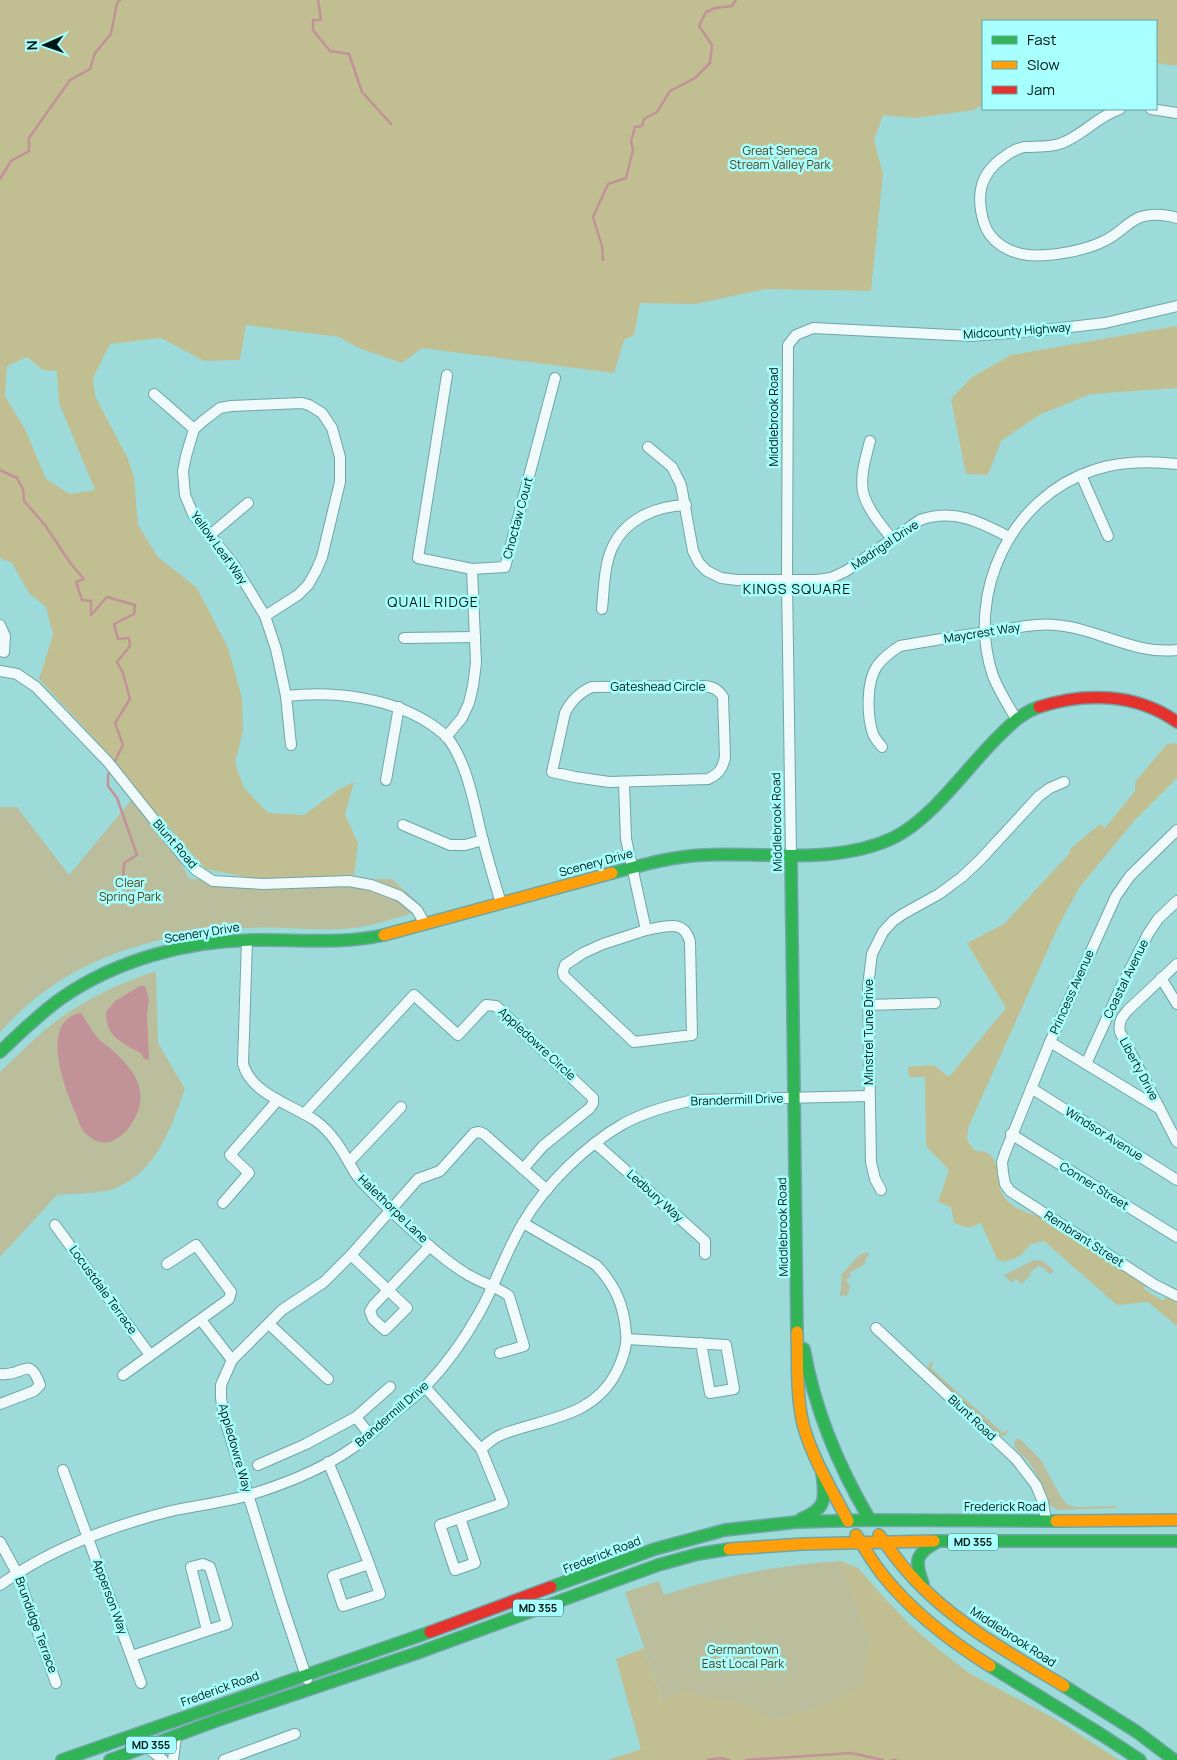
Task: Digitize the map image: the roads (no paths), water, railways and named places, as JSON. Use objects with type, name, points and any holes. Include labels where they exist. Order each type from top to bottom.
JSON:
[{"type":"main road","name":"Scenery Drive","points":[[0,1052],[28,1024],[62,997],[84,983],[111,970],[169,952],[204,945],[247,940],[330,942],[384,935],[668,859],[703,855],[791,856],[837,853],[879,844],[900,833],[925,814],[994,739],[1016,720],[1029,711],[1057,702],[1085,696],[1102,696],[1143,704],[1177,722]]},
{"type":"main road","name":"Middlebrook Road","points":[[791,856],[796,1098],[798,1388],[804,1425],[822,1472],[860,1542],[874,1562],[918,1612],[961,1648],[1092,1727],[1140,1760]]},
{"type":"main road","name":"Middlebrook Road","points":[[798,1312],[811,1382],[822,1423],[840,1467],[883,1541],[924,1588],[973,1630],[1121,1720],[1174,1760]]},
{"type":"main road","points":[[791,1522],[817,1513],[822,1506],[825,1496],[822,1472]]},
{"type":"main road","name":"Frederick Road","points":[[62,1760],[444,1627],[655,1549],[725,1530],[791,1522],[870,1520],[1177,1520]]},
{"type":"main road","name":"MD 355","points":[[110,1760],[310,1688],[420,1652],[658,1565],[698,1554],[736,1548],[883,1541],[1177,1541]]},
{"type":"main road","points":[[924,1588],[918,1570],[918,1558],[922,1550],[937,1542]]},
{"type":"street","points":[[1117,110],[1108,113],[1061,144],[1022,148],[1012,151],[993,164],[987,171],[980,189],[979,206],[985,226],[991,237],[1008,250],[1026,255],[1036,255],[1084,250],[1105,241],[1136,218],[1149,214],[1177,218]]},
{"type":"street","points":[[1157,110],[1177,113]]},
{"type":"street","name":"Midcounty Highway","points":[[796,335],[813,328],[971,336],[1105,323],[1177,306]]},
{"type":"street","name":"Middlebrook Road","points":[[791,856],[787,580],[788,345],[796,335]]},
{"type":"street","name":"Choctaw Court","points":[[447,375],[418,558],[472,569],[505,567],[556,378]]},
{"type":"street","points":[[154,394],[194,430],[220,408],[302,403],[322,413],[332,428],[340,457],[340,482],[322,557],[308,584],[298,595],[265,616]]},
{"type":"street","name":"Yellow Leaf Way","points":[[194,430],[183,471],[186,495],[193,514],[234,565],[265,616],[276,649],[286,696],[291,745]]},
{"type":"street","points":[[870,441],[864,471],[863,493],[878,521],[892,539]]},
{"type":"street","name":"Madrigal Drive","points":[[648,447],[672,467],[681,485],[693,551],[699,563],[707,571],[721,578],[737,580],[816,580],[831,578],[846,571],[920,520],[930,517],[954,515],[979,521],[1009,537]]},
{"type":"street","points":[[1016,720],[993,676],[986,646],[985,632],[985,609],[989,583],[998,558],[1009,537],[1022,519],[1041,500],[1065,482],[1081,475],[1114,464],[1148,461],[1177,464]]},
{"type":"street","points":[[1081,475],[1108,536]]},
{"type":"street","points":[[210,535],[248,503]]},
{"type":"street","points":[[602,609],[604,580],[612,548],[624,530],[636,519],[653,510],[686,505]]},
{"type":"street","points":[[446,737],[462,718],[469,703],[476,663],[472,569]]},
{"type":"street","points":[[0,625],[6,636],[4,652],[0,651]]},
{"type":"street","name":"Maycrest Way","points":[[882,747],[874,736],[869,718],[869,694],[872,675],[877,666],[891,651],[900,646],[1032,625],[1054,625],[1081,629],[1146,650],[1177,650]]},
{"type":"street","points":[[404,638],[475,638]]},
{"type":"street","name":"Blunt Road","points":[[0,671],[17,674],[36,687],[116,771],[196,870],[213,880],[263,884],[349,881],[371,885],[400,896],[418,910],[425,924]]},
{"type":"street","name":"Gateshead Circle","points":[[704,686],[713,687],[719,691],[723,697],[725,757],[723,766],[716,776],[708,779],[624,782],[592,780],[552,772],[565,713],[569,704],[592,687],[704,686]]},
{"type":"street","points":[[286,696],[309,694],[342,696],[399,707],[418,716],[446,737],[457,755],[469,784],[501,904]]},
{"type":"street","points":[[386,780],[399,707]]},
{"type":"street","points":[[624,782],[626,839],[646,930]]},
{"type":"street","name":"Minstrel Tune Drive","points":[[880,1190],[871,1162],[868,1005],[869,970],[872,954],[883,932],[893,922],[903,914],[939,894],[962,877],[1039,796],[1050,788],[1064,782]]},
{"type":"street","points":[[403,825],[450,845],[465,845],[483,840]]},
{"type":"street","name":"Princess Avenue","points":[[1003,1173],[1002,1162],[1012,1134],[1050,1042],[1116,896],[1130,876],[1177,830]]},
{"type":"street","name":"Coastal Avenue","points":[[1086,1064],[1121,987],[1148,934],[1158,919],[1177,901]]},
{"type":"street","points":[[675,926],[682,927],[688,933],[690,942],[692,1036],[634,1042],[564,976],[562,971],[565,965],[583,953],[603,944],[646,930],[675,926]]},
{"type":"street","name":"Halethorpe Lane","points":[[247,940],[243,1064],[246,1072],[252,1080],[277,1101],[304,1114],[334,1138],[366,1185],[430,1246],[454,1266],[509,1296],[524,1346],[500,1353]]},
{"type":"street","points":[[1177,964],[1161,978],[1177,1004]]},
{"type":"street","name":"Liberty Drive","points":[[1161,978],[1128,1010],[1121,1018],[1119,1025],[1120,1032],[1177,1142]]},
{"type":"street","name":"Appledowre Circle","points":[[304,1114],[414,995],[458,1035],[486,1005],[496,1006],[593,1098],[590,1108],[543,1146],[523,1169]]},
{"type":"street","points":[[868,1005],[935,1003]]},
{"type":"street","points":[[1050,1042],[1161,1109]]},
{"type":"street","name":"Windsor Avenue","points":[[1031,1088],[1177,1180]]},
{"type":"street","name":"Brandermill Drive","points":[[0,1585],[17,1573],[89,1538],[136,1520],[173,1510],[248,1495],[291,1480],[354,1447],[425,1387],[454,1351],[478,1315],[523,1223],[547,1190],[570,1165],[596,1143],[624,1124],[669,1105],[694,1100],[869,1096]]},
{"type":"street","points":[[222,1204],[249,1173],[230,1155],[277,1101]]},
{"type":"street","points":[[349,1162],[401,1107]]},
{"type":"street","points":[[390,1209],[418,1179],[440,1171],[474,1133],[479,1132],[484,1134],[547,1190]]},
{"type":"street","name":"Conner Street","points":[[1012,1134],[1177,1237]]},
{"type":"street","name":"Ledbury Way","points":[[596,1143],[705,1241],[706,1254]]},
{"type":"street","name":"Rembrant Street","points":[[1003,1173],[1005,1184],[1010,1191],[1155,1285],[1177,1296]]},
{"type":"street","name":"Appledowre Way","points":[[310,1688],[224,1417],[220,1398],[221,1386],[232,1360],[282,1310],[324,1282],[351,1255],[390,1209]]},
{"type":"street","points":[[481,1449],[501,1435],[571,1413],[597,1399],[610,1383],[621,1364],[627,1339],[622,1307],[612,1283],[606,1275],[596,1265],[523,1223]]},
{"type":"street","name":"Locustdale Terrace","points":[[55,1225],[150,1355]]},
{"type":"street","points":[[124,1375],[229,1299],[231,1292],[196,1244],[166,1264]]},
{"type":"street","points":[[351,1255],[388,1290],[430,1246]]},
{"type":"street","points":[[201,1320],[232,1360]]},
{"type":"street","points":[[269,1324],[328,1379]]},
{"type":"street","name":"Blunt Road","points":[[876,1328],[1016,1458],[1036,1485],[1043,1502],[1046,1521]]},
{"type":"street","points":[[627,1339],[702,1343],[726,1345],[734,1388],[710,1393],[702,1343]]},
{"type":"street","points":[[0,1374],[32,1369],[36,1372],[40,1385],[34,1392],[0,1404]]},
{"type":"street","points":[[258,1465],[306,1444],[356,1417],[390,1387]]},
{"type":"street","points":[[425,1387],[481,1449],[503,1503],[460,1518],[440,1525],[456,1570],[475,1563],[460,1518]]},
{"type":"street","points":[[356,1417],[369,1434]]},
{"type":"street","points":[[328,1462],[352,1517],[380,1594],[343,1606],[333,1576],[369,1564]]},
{"type":"street","name":"Apperson Way","points":[[63,1470],[141,1683]]},
{"type":"street","name":"Brundidge Terrace","points":[[0,1542],[17,1573],[56,1682]]},
{"type":"street","points":[[132,1656],[227,1624],[210,1567],[203,1564],[191,1567],[207,1630]]},
{"type":"street","points":[[224,1760],[238,1758],[295,1734]]},
{"type":"street","points":[[173,1760],[176,1736]]},
{"type":"street","points":[[147,1747],[163,1760]]},
{"type":"waterway","points":[[0,179],[11,161],[29,151],[29,138],[70,80],[90,69],[95,53],[111,34],[117,3],[120,0]]},
{"type":"waterway","points":[[318,0],[321,20],[313,20],[313,30],[330,51],[349,54],[362,92],[391,124]]},
{"type":"waterway","points":[[603,260],[602,246],[593,217],[608,184],[626,178],[633,150],[631,141],[635,127],[642,126],[644,119],[657,112],[670,91],[695,78],[710,63],[712,45],[699,26],[706,12],[715,8],[732,6],[736,0]]},
{"type":"waterway","points":[[0,470],[17,478],[23,489],[24,501],[45,525],[71,564],[84,579],[76,582],[82,600],[91,601],[91,615],[107,597],[135,605],[134,614],[114,624],[118,639],[129,638],[130,646],[117,662],[123,673],[130,699],[115,723],[123,745],[114,763]]},
{"type":"waterway","points":[[110,771],[108,786],[117,798],[137,855],[124,863],[123,882]]},
{"type":"waterway","points":[[746,1760],[851,1753],[883,1760]]},
{"type":"waterway","points":[[708,1760],[720,1758],[729,1760]]},
{"type":"district","name":"KINGS SQUARE","points":[[797,589]]},
{"type":"district","name":"QUAIL RIDGE","points":[[433,602]]},
{"type":"park label","name":"Great Seneca Stream Valley Park","points":[[780,158]]},
{"type":"park label","name":"Clear Spring Park","points":[[130,890]]},
{"type":"park label","name":"Germantown East Local Park","points":[[743,1657]]}]
